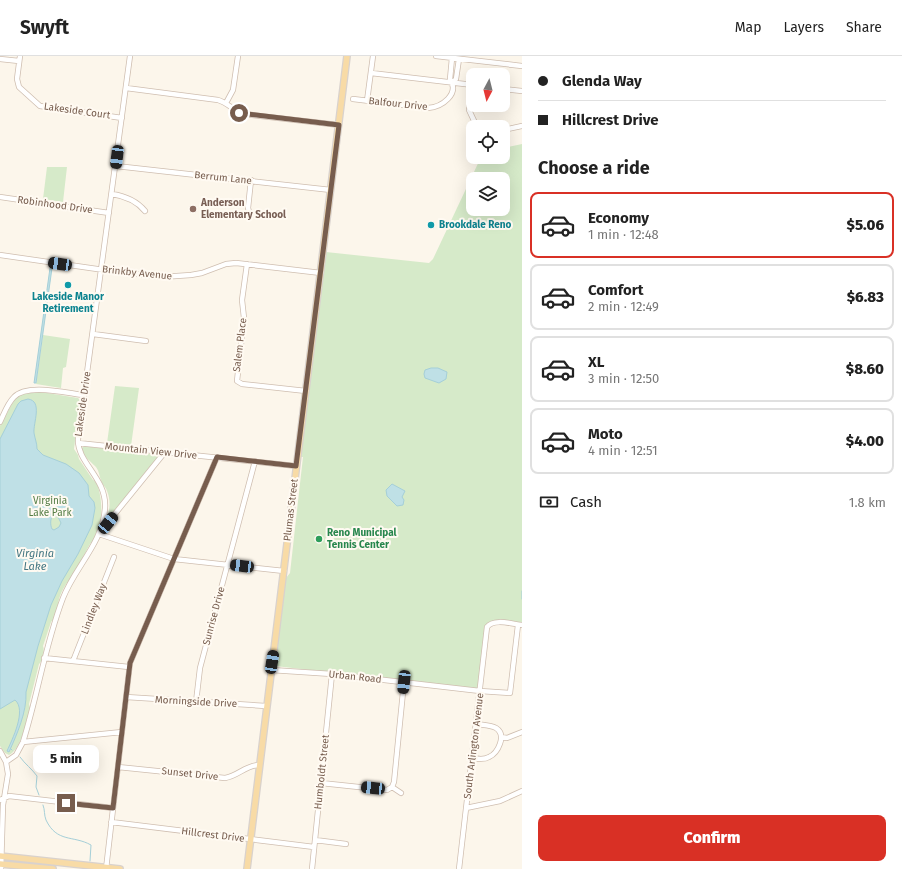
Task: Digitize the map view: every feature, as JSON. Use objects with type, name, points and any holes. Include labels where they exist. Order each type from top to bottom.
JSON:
[{"type":"main road","name":"Plumas Street","points":[[247,869],[347,56]]},
{"type":"main road","points":[[1,857],[120,869]]},
{"type":"main road","points":[[1,866],[52,869]]},
{"type":"street","name":"Lakeside Drive","points":[[6,762],[16,755],[23,742],[44,658],[65,592],[99,534],[105,514],[104,494],[96,477],[80,452],[78,443],[130,56]]},
{"type":"street","points":[[226,103],[233,90],[238,56]]},
{"type":"street","points":[[367,101],[373,56]]},
{"type":"street","points":[[436,56],[522,66]]},
{"type":"street","name":"Balfour Drive","points":[[352,99],[428,108],[435,107],[450,98],[452,83],[450,79],[452,58]]},
{"type":"street","points":[[0,59],[19,59]]},
{"type":"street","name":"Lakeside Court","points":[[19,59],[18,83],[21,90],[37,104],[44,108],[122,118]]},
{"type":"street","name":"Balfour Drive","points":[[452,83],[456,79],[458,59]]},
{"type":"street","points":[[371,73],[466,84]]},
{"type":"street","points":[[126,88],[217,100],[226,103],[239,113],[339,125]]},
{"type":"street","points":[[510,89],[522,91]]},
{"type":"street","points":[[510,129],[522,126]]},
{"type":"street","name":"Berrum Lane","points":[[116,166],[331,190]]},
{"type":"street","points":[[250,215],[248,208],[251,180]]},
{"type":"street","points":[[112,194],[121,195],[132,200],[145,211]]},
{"type":"street","name":"Robinhood Drive","points":[[0,197],[109,213]]},
{"type":"street","name":"Brinkby Avenue","points":[[0,255],[101,270],[173,277],[202,273],[231,263],[320,273]]},
{"type":"street","name":"Salem Place","points":[[247,264],[242,300],[244,318],[237,380],[242,384],[306,392]]},
{"type":"street","points":[[92,334],[146,341]]},
{"type":"street","points":[[0,422],[16,394],[23,391],[42,390],[84,396]]},
{"type":"street","name":"Mountain View Drive","points":[[78,443],[296,466]]},
{"type":"street","points":[[165,452],[99,534],[174,559],[284,571]]},
{"type":"street","points":[[106,868],[130,663],[217,457]]},
{"type":"street","name":"Sunrise Drive","points":[[196,702],[200,668],[255,461]]},
{"type":"street","name":"Lindley Way","points":[[73,661],[92,617],[99,594],[114,557]]},
{"type":"street","name":"South Arlington Avenue","points":[[459,869],[487,630],[491,624],[499,623],[520,625]]},
{"type":"street","name":"Urban Road","points":[[271,670],[332,674],[510,693],[520,625]]},
{"type":"street","points":[[44,658],[129,667]]},
{"type":"street","name":"Urban Road","points":[[272,662],[280,668],[295,671]]},
{"type":"street","name":"Humboldt Street","points":[[312,869],[332,674]]},
{"type":"street","points":[[321,783],[387,790],[392,787],[394,782],[404,682]]},
{"type":"street","name":"Morningside Drive","points":[[126,698],[266,706]]},
{"type":"street","points":[[473,758],[483,759],[490,756],[498,748],[501,737],[499,731],[495,727],[477,724]]},
{"type":"street","points":[[23,742],[122,732]]},
{"type":"street","points":[[501,737],[507,738],[522,732]]},
{"type":"street","points":[[0,752],[6,762],[8,774],[2,799],[1,866]]},
{"type":"street","name":"Sunset Drive","points":[[118,767],[225,778],[234,776],[250,766],[259,765]]},
{"type":"street","points":[[392,787],[401,793]]},
{"type":"street","points":[[466,808],[500,801],[522,792]]},
{"type":"street","points":[[2,799],[9,796],[113,808]]},
{"type":"street","name":"Hillcrest Drive","points":[[111,822],[314,846]]},
{"type":"street","points":[[315,840],[346,844]]},
{"type":"green space","points":[[522,144],[522,624],[489,623],[478,689],[275,666],[286,578],[290,573],[303,457],[300,457],[326,252],[429,263],[433,259],[466,189],[466,216],[510,216],[510,172],[474,172],[478,164],[510,164],[510,147]]},
{"type":"green space","points":[[47,167],[67,167],[63,202],[43,199]]},
{"type":"green space","points":[[43,335],[70,339],[66,367],[63,368],[61,388],[36,384]]},
{"type":"green space","points":[[115,386],[139,388],[131,446],[107,443]]},
{"type":"green space","name":"Virginia Lake","points":[[29,392],[41,392],[78,398],[80,400],[74,449],[93,480],[96,481],[100,496],[101,513],[95,538],[60,596],[56,613],[51,622],[43,646],[44,650],[42,661],[39,664],[23,734],[17,747],[9,755],[5,753],[0,746],[0,426],[14,400],[19,395]]},
{"type":"green space","points":[[84,446],[159,456],[159,458],[104,525],[109,508],[109,495],[97,469],[81,449]]},
{"type":"water","points":[[50,268],[52,268],[36,383],[34,383]]},
{"type":"water","points":[[438,368],[447,372],[446,379],[439,383],[425,378],[425,370]]},
{"type":"water","name":"Virginia Lake","points":[[28,399],[33,401],[35,404],[36,413],[34,433],[37,449],[43,455],[66,464],[79,473],[88,485],[89,496],[94,502],[95,508],[92,525],[51,605],[26,692],[23,715],[9,752],[7,751],[17,725],[20,711],[15,700],[0,709],[0,439],[21,401]],"holes":[[[54,514],[58,517],[61,523],[59,527],[54,530],[51,527],[51,519]]]},
{"type":"water","points":[[392,484],[405,491],[402,497],[404,500],[403,505],[397,506],[387,496],[386,490]]},
{"type":"waterway","points":[[522,591],[522,599]]},
{"type":"waterway","points":[[20,757],[37,776],[36,787],[39,795]]},
{"type":"waterway","points":[[43,805],[46,820],[55,832],[91,845],[90,861]]},
{"type":"place","name":"Anderson Elementary School","points":[[193,209]]},
{"type":"place","name":"Brookdale Reno","points":[[431,225]]},
{"type":"place","name":"Lakeside Manor Retirement","points":[[68,285]]},
{"type":"place","name":"Reno Municipal Tennis Center","points":[[319,539]]},
{"type":"route","points":[[66,803],[113,808],[130,663],[217,457],[296,466],[339,125],[239,113]]},
{"type":"park label","name":"Virginia Lake Park","points":[[50,506]]}]
